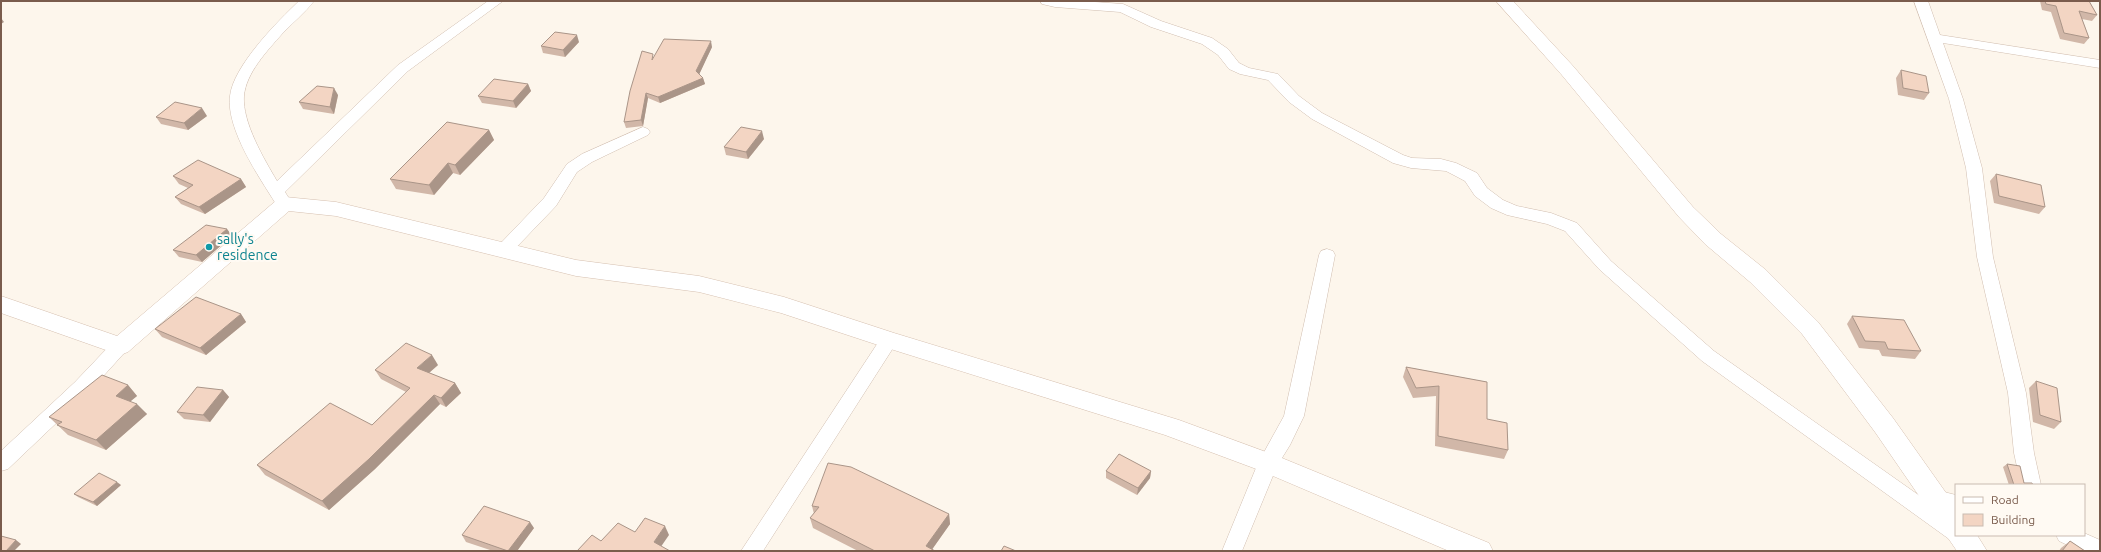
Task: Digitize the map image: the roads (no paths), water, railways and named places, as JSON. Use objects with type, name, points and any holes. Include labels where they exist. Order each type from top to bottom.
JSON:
[{"type":"street","points":[[280,198],[244,130],[239,115],[237,95],[239,86],[264,48],[285,21],[307,1]]},
{"type":"street","points":[[1,463],[82,387],[120,346],[280,198],[403,68],[496,1]]},
{"type":"street","points":[[1047,1],[1055,3],[1123,8],[1156,24],[1207,41],[1223,52],[1234,66],[1273,77],[1294,99],[1317,116],[1398,159],[1411,163],[1441,164],[1451,167],[1471,177],[1480,192],[1497,204],[1513,211],[1551,219],[1571,227],[1605,265],[1708,356],[1955,532]]},
{"type":"street","points":[[1504,1],[1567,70],[1686,212],[1713,239],[1758,276],[1810,328],[1884,425],[1946,501],[1955,522]]},
{"type":"street","points":[[1921,1],[1956,99],[1974,168],[1985,257],[2017,393],[2024,453],[2031,484]]},
{"type":"street","points":[[1934,38],[2100,64]]},
{"type":"street","points":[[503,251],[550,202],[572,168],[587,158],[643,132]]},
{"type":"street","points":[[280,198],[336,209],[576,268],[699,284],[784,305],[889,340],[1170,427],[1268,463],[1479,551]]},
{"type":"street","points":[[1232,551],[1268,463],[1284,438],[1294,416],[1328,255]]},
{"type":"street","points":[[1,304],[120,346]]},
{"type":"street","points":[[751,551],[889,340]]},
{"type":"street","points":[[2068,536],[2100,550]]},
{"type":"place","name":"sally's residence","points":[[209,247]]}]
